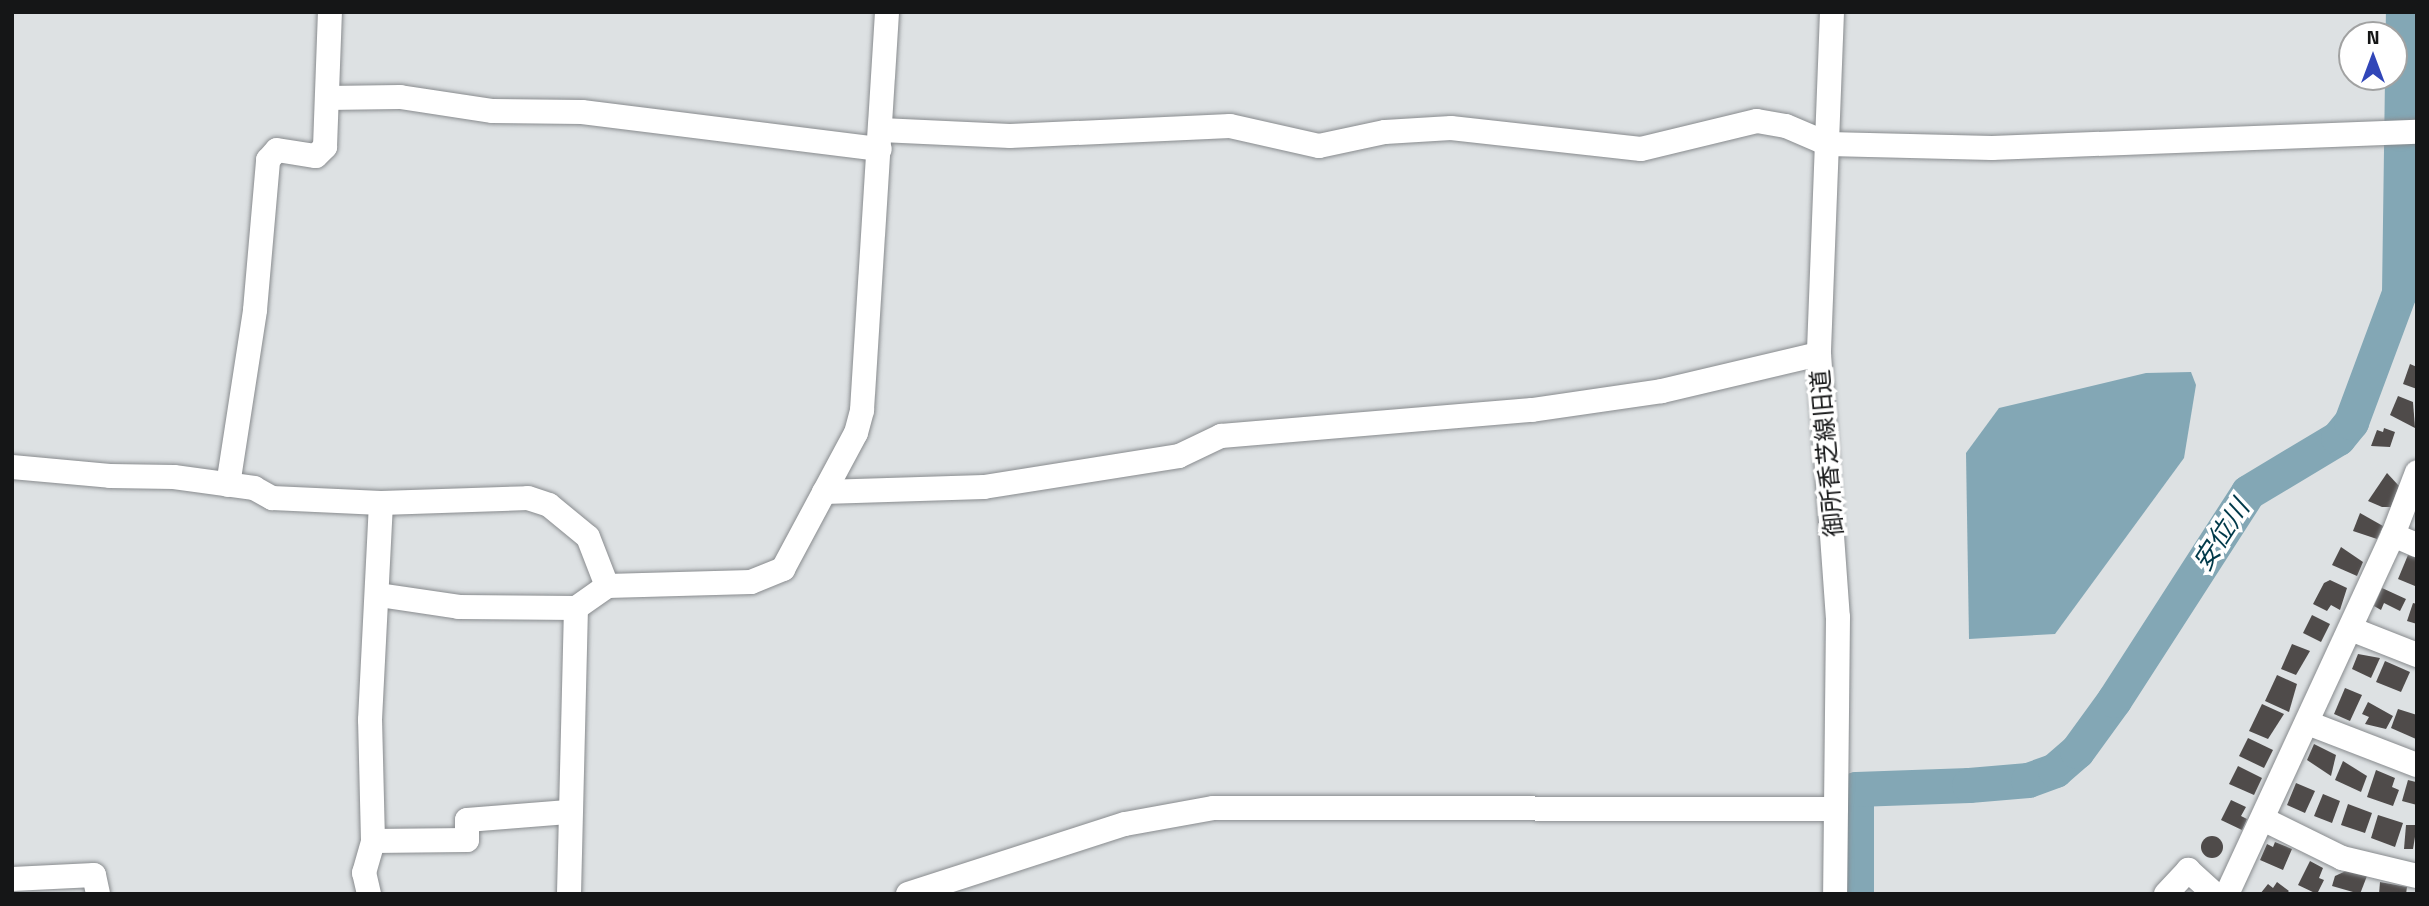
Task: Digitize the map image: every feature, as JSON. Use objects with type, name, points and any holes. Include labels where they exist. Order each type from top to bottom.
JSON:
[{"type":"street","points":[[228,485],[254,310],[268,160],[277,150],[316,156],[325,146],[330,12]]},
{"type":"street","points":[[379,595],[459,607],[576,608],[607,586],[751,582],[783,569],[856,433],[862,410],[887,12]]},
{"type":"street","name":"御所香芝線旧道","points":[[1832,12],[1819,354],[1838,617],[1835,894]]},
{"type":"street","points":[[327,98],[400,97],[494,111],[582,111],[881,139],[1230,127],[1319,146],[1385,132],[1451,128],[1641,149],[1757,121],[1786,126],[1828,144],[2077,147],[2417,132]]},
{"type":"street","points":[[824,492],[984,486],[1179,456],[1222,436],[1532,410],[1674,389],[1819,354]]},
{"type":"street","points":[[12,467],[110,477],[152,475],[254,488],[272,498],[381,503],[507,496],[549,505],[588,537],[607,586]]},
{"type":"street","points":[[2227,894],[2265,820],[2351,629],[2393,535],[2417,472]]},
{"type":"street","points":[[369,894],[365,873],[373,841],[370,720],[379,595],[381,503]]},
{"type":"street","points":[[2393,535],[2417,545]]},
{"type":"street","points":[[569,894],[568,812],[576,608]]},
{"type":"street","points":[[2351,629],[2417,655]]},
{"type":"street","points":[[2308,723],[2417,765]]},
{"type":"street","points":[[908,894],[1125,824],[1213,808],[1836,809]]},
{"type":"street","points":[[373,841],[467,840],[467,820],[568,812]]},
{"type":"street","points":[[2265,820],[2342,858],[2417,876]]},
{"type":"street","points":[[2166,894],[2188,870],[2215,894]]},
{"type":"street","points":[[12,879],[94,875],[98,894]]},
{"type":"water","points":[[2191,372],[2196,385],[2184,458],[2055,634],[1969,639],[1966,453],[1999,408],[2146,373]]},
{"type":"building","points":[[2410,364],[2417,367],[2417,389],[2403,384]]},
{"type":"building","points":[[2398,396],[2413,402],[2415,428],[2390,415]]},
{"type":"building","points":[[2384,428],[2395,432],[2390,447],[2371,446],[2377,430],[2383,432]]},
{"type":"building","points":[[2387,473],[2399,486],[2391,507],[2382,507],[2368,501]]},
{"type":"building","points":[[2360,513],[2383,526],[2377,539],[2353,531]]},
{"type":"building","points":[[2341,547],[2363,562],[2357,576],[2332,565]]},
{"type":"building","points":[[2408,555],[2417,558],[2415,586],[2398,579]]},
{"type":"building","points":[[2330,580],[2347,588],[2340,610],[2331,605],[2327,611],[2313,604],[2324,583]]},
{"type":"building","points":[[2382,588],[2406,599],[2400,611],[2384,603],[2381,610],[2374,606]]},
{"type":"building","points":[[2413,603],[2417,604],[2417,624],[2407,621]]},
{"type":"building","points":[[2312,615],[2330,624],[2321,642],[2303,633]]},
{"type":"building","points":[[2292,644],[2310,651],[2296,675],[2281,669]]},
{"type":"building","points":[[2358,654],[2380,658],[2371,678],[2352,669]]},
{"type":"building","points":[[2385,661],[2410,672],[2401,692],[2376,682]]},
{"type":"building","points":[[2277,675],[2297,684],[2289,712],[2265,701]]},
{"type":"building","points":[[2345,688],[2362,695],[2350,721],[2334,714]]},
{"type":"building","points":[[2368,702],[2393,716],[2386,729],[2365,724],[2369,717],[2362,714]]},
{"type":"building","points":[[2262,704],[2284,714],[2268,739],[2249,731]]},
{"type":"building","points":[[2398,709],[2417,715],[2416,739],[2391,728]]},
{"type":"building","points":[[2248,738],[2273,750],[2264,768],[2239,756]]},
{"type":"building","points":[[2314,744],[2336,755],[2331,776],[2307,760]]},
{"type":"building","points":[[2343,761],[2367,776],[2361,792],[2335,780]]},
{"type":"building","points":[[2238,766],[2262,778],[2254,795],[2229,784]]},
{"type":"building","points":[[2376,770],[2395,778],[2392,787],[2399,790],[2393,806],[2367,797]]},
{"type":"building","points":[[2408,780],[2416,782],[2417,805],[2402,801]]},
{"type":"building","points":[[2296,783],[2315,791],[2305,813],[2287,805]]},
{"type":"building","points":[[2323,794],[2340,801],[2332,823],[2314,816]]},
{"type":"building","points":[[2231,800],[2246,807],[2241,816],[2247,819],[2242,830],[2221,820]]},
{"type":"building","points":[[2348,804],[2372,813],[2365,833],[2341,825]]},
{"type":"building","points":[[2378,815],[2403,823],[2395,847],[2371,838]]},
{"type":"building","points":[[2406,825],[2417,825],[2413,849],[2404,849]]},
{"type":"building","points":[[2212,836],[2220,839],[2223,847],[2220,855],[2212,858],[2204,855],[2201,847],[2204,839]]},
{"type":"building","points":[[2275,842],[2292,849],[2283,870],[2260,860],[2267,844],[2273,847]]},
{"type":"building","points":[[2310,861],[2323,868],[2319,878],[2324,880],[2317,894],[2298,885]]},
{"type":"building","points":[[2348,870],[2367,876],[2360,894],[2332,886],[2335,876]]},
{"type":"building","points":[[2277,882],[2289,891],[2286,894],[2260,894],[2268,884],[2273,888]]},
{"type":"building","points":[[2380,882],[2407,887],[2406,894],[2379,894]]},
{"type":"waterway","name":"安位川","points":[[1856,894],[1856,789],[2028,780],[2055,770],[2077,751],[2114,700],[2248,492],[2338,438],[2351,422],[2399,293],[2403,12]]}]
